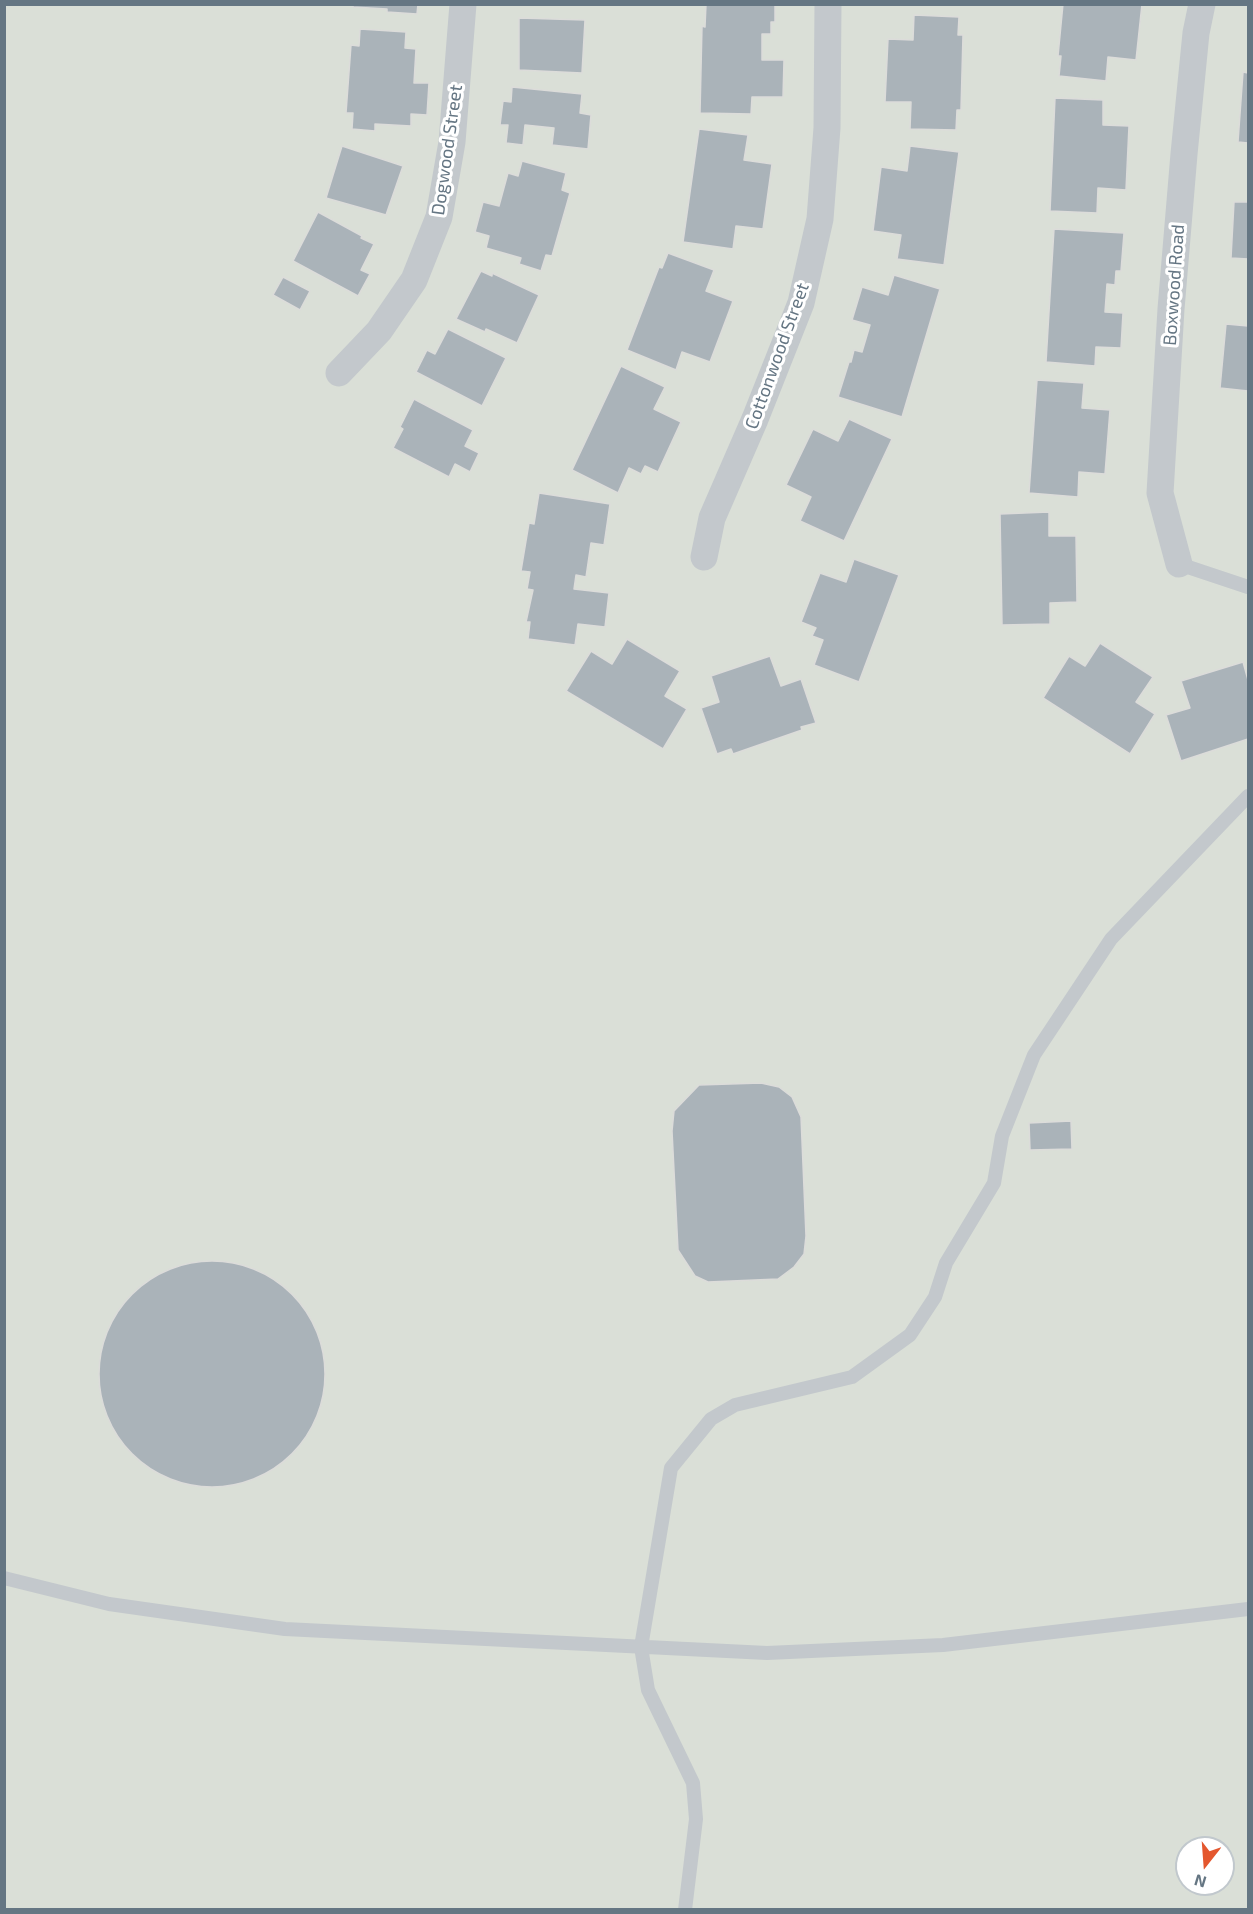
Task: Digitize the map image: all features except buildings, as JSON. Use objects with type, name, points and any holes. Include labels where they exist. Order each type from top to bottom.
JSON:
[{"type":"street","name":"Dogwood Street","points":[[339,373],[379,332],[414,280],[439,217],[452,142],[463,4]]},
{"type":"street","name":"Cottonwood Street","points":[[704,557],[712,518],[755,419],[801,303],[820,219],[827,128],[828,4]]},
{"type":"street","name":"Boxwood Road","points":[[1179,564],[1160,493],[1171,309],[1183,165],[1196,33],[1202,4]]},
{"type":"lane","points":[[1179,564],[1248,586]]},
{"type":"lane","points":[[685,1910],[696,1819],[693,1783],[648,1690],[641,1647],[671,1468],[711,1419],[735,1405],[852,1377],[910,1335],[935,1297],[946,1263],[994,1183],[1002,1136],[1034,1054],[1111,939],[1248,796]]},
{"type":"lane","points":[[4,1578],[109,1604],[285,1629],[767,1653],[943,1645],[1248,1609]]},
{"type":"shaded area","points":[[5,5],[1248,5],[1248,1909],[5,1910]]}]
